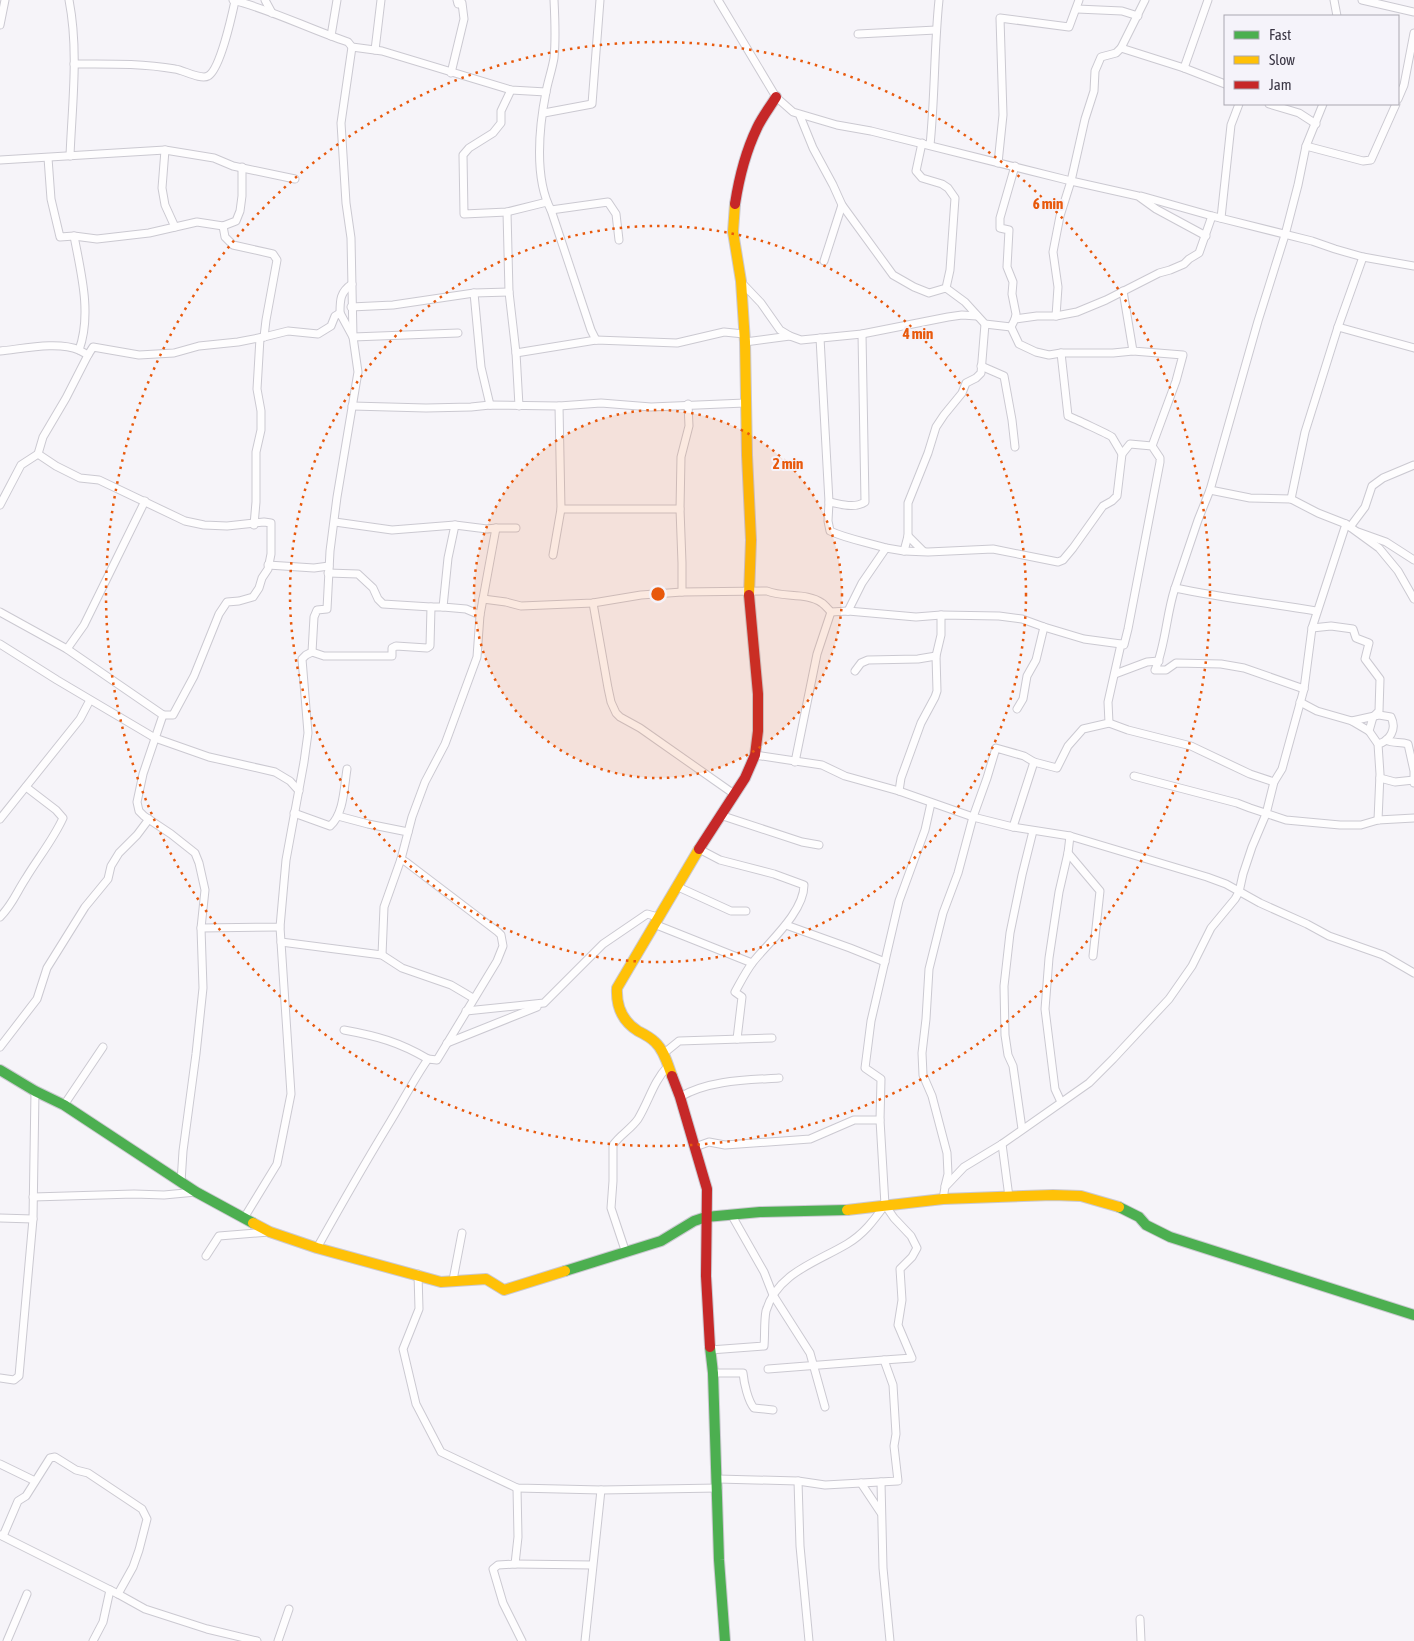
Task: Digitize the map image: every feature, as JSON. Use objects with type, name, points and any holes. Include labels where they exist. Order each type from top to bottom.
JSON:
[{"type":"street","points":[[0,25],[5,0]]},
{"type":"street","points":[[69,0],[72,13],[74,64],[70,156]]},
{"type":"street","points":[[74,64],[152,65],[200,76],[208,76],[213,73],[225,42],[234,0],[254,2],[272,14],[348,42],[352,47],[375,50],[417,61],[511,90],[546,92]]},
{"type":"street","points":[[264,0],[272,14]]},
{"type":"street","points":[[331,36],[337,0]]},
{"type":"street","points":[[375,50],[381,0]]},
{"type":"street","points":[[451,73],[464,19],[462,3],[458,4],[458,0]]},
{"type":"street","points":[[554,0],[556,40],[554,61],[546,92],[540,157],[541,180],[596,340]]},
{"type":"street","points":[[544,113],[592,104],[600,0]]},
{"type":"street","points":[[718,0],[776,97],[800,116],[922,143],[1138,196],[1312,240],[1335,250],[1363,257],[1414,266]]},
{"type":"street","points":[[930,145],[934,109],[936,30],[939,0]]},
{"type":"street","points":[[998,163],[1003,115],[1000,18],[1069,27],[1079,0]]},
{"type":"street","points":[[1056,316],[1058,287],[1053,252],[1060,216],[1071,181],[1085,119],[1094,90],[1095,71],[1101,57],[1116,53],[1121,48],[1145,0]]},
{"type":"street","points":[[1184,68],[1208,0]]},
{"type":"street","points":[[1334,0],[1338,15]]},
{"type":"street","points":[[1362,0],[1414,12]]},
{"type":"street","points":[[1077,8],[1122,11],[1138,16]]},
{"type":"street","points":[[858,34],[936,30]]},
{"type":"street","points":[[1399,97],[1404,85],[1414,33]]},
{"type":"street","points":[[312,652],[314,617],[317,610],[327,609],[337,497],[358,372],[353,337],[351,238],[346,203],[341,124],[352,47]]},
{"type":"street","points":[[1121,48],[1184,68],[1224,84]]},
{"type":"street","points":[[511,90],[501,111],[501,123],[492,133],[469,148],[463,156],[464,214],[507,212],[547,202]]},
{"type":"street","points":[[725,1641],[719,1560],[713,1373],[706,1276],[707,1189],[680,1096],[663,1054],[652,1039],[627,1023],[617,1006],[616,998],[617,988],[698,849],[745,778],[755,755],[758,731],[758,694],[749,590],[751,540],[744,338],[741,281],[733,232],[737,191],[749,148],[755,133],[776,97]]},
{"type":"street","points":[[1221,218],[1231,125],[1239,105]]},
{"type":"street","points":[[1272,105],[1299,113],[1316,124]]},
{"type":"street","points":[[1176,663],[1166,670],[1155,670],[1160,658],[1169,608],[1210,490],[1285,234],[1306,146],[1323,105]]},
{"type":"street","points":[[1306,146],[1363,162],[1371,160],[1396,105]]},
{"type":"street","points":[[800,116],[813,148],[842,205],[893,275],[929,293],[946,288]]},
{"type":"street","points":[[922,143],[916,171],[922,178],[942,184],[948,188],[955,198],[950,270],[946,288]]},
{"type":"street","points":[[165,150],[162,188],[165,205],[175,227]]},
{"type":"street","points":[[0,160],[165,150],[214,158],[233,166],[295,179]]},
{"type":"street","points":[[48,158],[51,199],[60,237],[74,236],[97,239],[149,233],[197,222],[223,226],[236,221],[242,196],[242,167]]},
{"type":"street","points":[[1011,327],[1016,314],[1012,294],[1013,282],[1007,267],[1009,230],[1000,228],[1000,218],[1014,166]]},
{"type":"street","points":[[1138,196],[1156,209],[1206,236]]},
{"type":"street","points":[[551,210],[608,202],[616,214],[619,240]]},
{"type":"street","points":[[824,261],[842,205]]},
{"type":"street","points":[[507,212],[509,292],[516,353],[519,406]]},
{"type":"street","points":[[1015,320],[1076,312],[1094,306],[1159,273],[1184,264],[1189,258],[1200,253],[1212,216]]},
{"type":"street","points":[[223,226],[225,237],[232,245],[273,254],[277,260],[262,338],[257,389],[261,411],[261,430],[256,452],[254,524]]},
{"type":"street","points":[[74,236],[85,315],[83,337],[79,350]]},
{"type":"street","points":[[1291,499],[1305,432],[1338,327],[1363,257]]},
{"type":"street","points":[[741,281],[761,303],[780,330],[801,340],[862,334],[962,315],[976,316]]},
{"type":"street","points":[[352,284],[344,289],[340,300],[340,314],[353,337]]},
{"type":"street","points":[[946,288],[965,302],[984,324],[1011,327]]},
{"type":"street","points":[[1123,291],[1133,350]]},
{"type":"street","points":[[351,307],[393,305],[474,292],[509,292]]},
{"type":"street","points":[[474,292],[481,367],[490,404]]},
{"type":"street","points":[[83,337],[93,347],[139,355],[174,353],[200,346],[262,338],[288,331],[318,334],[331,326],[335,316],[340,314]]},
{"type":"street","points":[[904,551],[908,536],[908,503],[923,469],[936,427],[962,393],[966,383],[981,373],[984,324]]},
{"type":"street","points":[[1011,327],[1019,344],[1028,349],[1049,355],[1061,353],[1113,353],[1133,350],[1183,355],[1176,381],[1152,446]]},
{"type":"street","points":[[1338,327],[1414,348]]},
{"type":"street","points":[[516,353],[596,340],[678,343],[724,332],[744,338],[790,336]]},
{"type":"street","points":[[353,337],[458,333]]},
{"type":"street","points":[[829,502],[860,506],[865,502],[862,334]]},
{"type":"street","points":[[820,338],[829,502],[828,522],[830,531],[842,536],[904,551],[993,549],[1058,562],[1073,548],[1103,506],[1117,496],[1122,454],[1130,444],[1152,446]]},
{"type":"street","points":[[0,351],[22,347],[70,346],[88,354]]},
{"type":"street","points":[[0,504],[21,465],[38,454],[43,437],[93,347]]},
{"type":"street","points":[[1061,353],[1068,416],[1113,438],[1114,443],[1122,454]]},
{"type":"street","points":[[981,366],[1004,376],[1015,447]]},
{"type":"street","points":[[352,406],[426,408],[471,407],[490,404],[559,406],[601,403],[650,407],[745,403]]},
{"type":"street","points":[[682,592],[681,457],[689,426],[688,404]]},
{"type":"street","points":[[554,555],[561,509],[559,406]]},
{"type":"street","points":[[483,599],[521,606],[593,603],[641,595],[682,592],[767,591],[773,594],[797,596],[821,602],[831,612],[848,611],[916,617],[941,615],[999,616],[1022,619],[1044,628],[1084,639],[1124,645],[1146,527],[1158,476],[1160,458],[1152,446]]},
{"type":"street","points":[[0,612],[67,649],[163,715],[173,715],[194,676],[219,614],[227,602],[253,597],[268,569],[271,554],[271,523],[204,525],[185,521],[99,480],[80,478],[38,454]]},
{"type":"street","points":[[945,1187],[964,1167],[1002,1144],[1089,1082],[1169,999],[1192,966],[1211,928],[1239,892],[1246,865],[1266,814],[1274,782],[1282,769],[1304,689],[1316,612],[1351,528],[1365,507],[1372,486],[1383,478],[1414,465]]},
{"type":"street","points":[[1210,490],[1250,498],[1291,499],[1351,528],[1386,542],[1414,560]]},
{"type":"street","points":[[67,649],[84,625],[144,501]]},
{"type":"street","points":[[561,509],[680,509]]},
{"type":"street","points":[[335,522],[392,530],[455,525],[487,529],[516,528]]},
{"type":"street","points":[[443,606],[448,558],[455,525]]},
{"type":"street","points":[[382,955],[384,906],[401,860],[412,817],[425,782],[445,744],[476,657],[480,614],[496,528]]},
{"type":"street","points":[[1351,528],[1379,548],[1398,571],[1414,598]]},
{"type":"street","points":[[908,536],[923,551]]},
{"type":"street","points":[[848,611],[862,583],[886,548]]},
{"type":"street","points":[[268,565],[314,568],[358,574],[374,588],[378,599],[383,604],[443,606],[466,609],[480,614]]},
{"type":"street","points":[[1175,588],[1223,598],[1269,603],[1316,612]]},
{"type":"street","points":[[593,603],[608,688],[616,713],[734,794]]},
{"type":"street","points":[[244,1218],[277,1164],[291,1094],[280,926],[286,860],[308,733],[302,659],[312,652],[324,656],[392,656],[392,648],[396,646],[427,648],[430,646],[431,607]]},
{"type":"street","points":[[795,762],[818,654],[831,612]]},
{"type":"street","points":[[899,791],[901,778],[921,723],[935,698],[937,684],[936,656],[941,635],[941,615]]},
{"type":"street","points":[[1312,628],[1331,626],[1352,630],[1356,638],[1369,643],[1366,659],[1380,679],[1379,710],[1373,717],[1370,731]]},
{"type":"street","points":[[1016,709],[1023,698],[1028,676],[1036,660],[1044,628]]},
{"type":"street","points":[[0,644],[155,738],[209,756],[275,772],[290,781],[299,791]]},
{"type":"street","points":[[1109,723],[1108,702],[1121,644]]},
{"type":"street","points":[[855,671],[861,663],[868,660],[918,659],[936,656]]},
{"type":"street","points":[[1115,674],[1160,658],[1176,663],[1221,664],[1244,668],[1304,689]]},
{"type":"street","points":[[0,819],[50,754],[80,719],[90,700]]},
{"type":"street","points":[[1300,702],[1316,711],[1352,721],[1370,731],[1378,744],[1380,778],[1378,820]]},
{"type":"street","points":[[163,715],[138,788],[136,802],[139,811],[171,834],[197,857],[205,890],[201,928],[203,988],[183,1150],[181,1182]]},
{"type":"street","points":[[1352,721],[1379,715],[1392,717],[1393,731],[1386,740],[1378,744]]},
{"type":"street","points":[[943,1199],[948,1174],[945,1143],[932,1096],[923,1075],[922,1053],[929,969],[941,920],[960,867],[973,817],[996,748],[1057,768],[1068,746],[1083,729],[1109,723],[1128,730],[1191,746],[1250,774],[1274,782]]},
{"type":"street","points":[[1380,778],[1395,782],[1414,781],[1408,744],[1403,742],[1392,744],[1386,740]]},
{"type":"street","points":[[755,755],[822,765],[845,776],[899,791],[973,817],[1033,831],[1070,836],[1207,877],[1226,884],[1329,936],[1383,955],[1414,973]]},
{"type":"street","points":[[1013,827],[1034,762]]},
{"type":"street","points":[[294,812],[330,826],[336,821],[338,816],[347,769]]},
{"type":"street","points":[[1134,776],[1237,802],[1286,820],[1361,825],[1378,820],[1414,818]]},
{"type":"street","points":[[0,917],[11,905],[25,878],[56,834],[63,818],[56,810],[26,787]]},
{"type":"street","points":[[768,1369],[912,1358],[898,1328],[902,1300],[900,1269],[917,1248],[911,1236],[885,1205],[880,1120],[881,1079],[865,1068],[871,1021],[899,901],[925,830],[930,803]]},
{"type":"street","points":[[720,815],[802,842],[820,844]]},
{"type":"street","points":[[338,816],[408,832]]},
{"type":"street","points":[[0,1047],[37,999],[47,968],[85,907],[108,879],[111,866],[119,853],[137,835],[149,819]]},
{"type":"street","points":[[1022,1129],[1013,1066],[1008,1055],[1005,1035],[1004,986],[1012,924],[1033,831]]},
{"type":"street","points":[[1061,1102],[1055,1089],[1045,1009],[1049,958],[1070,836]]},
{"type":"street","points":[[698,849],[720,860],[774,874],[804,885],[804,893],[786,926],[752,964],[735,992],[742,996],[738,1039]]},
{"type":"street","points":[[1068,853],[1100,891],[1093,956]]},
{"type":"street","points":[[344,1030],[383,1038],[428,1059],[437,1060],[497,961],[503,946],[501,935],[401,860]]},
{"type":"street","points":[[676,886],[731,911],[746,912]]},
{"type":"street","points":[[447,1043],[544,1003],[603,944],[647,914],[656,920],[752,964]]},
{"type":"street","points":[[201,928],[280,926]]},
{"type":"street","points":[[786,926],[885,962]]},
{"type":"street","points":[[282,942],[382,955],[402,968],[451,985],[473,998]]},
{"type":"street","points":[[466,1011],[544,1003]]},
{"type":"street","points":[[663,1054],[679,1041],[772,1038]]},
{"type":"street","points":[[64,1105],[103,1047]]},
{"type":"street","points":[[317,1248],[368,1157],[428,1059]]},
{"type":"street","points":[[626,1253],[611,1208],[613,1145],[629,1130],[638,1118],[656,1080],[668,1066]]},
{"type":"street","points":[[0,1070],[35,1091],[64,1105],[196,1192],[270,1232],[317,1248],[398,1271],[418,1274],[441,1282],[486,1279],[504,1290],[661,1241],[694,1221],[706,1217],[760,1212],[839,1211],[943,1199],[1053,1195],[1081,1196],[1115,1205],[1131,1212],[1146,1225],[1170,1237],[1414,1315]]},
{"type":"street","points":[[680,1096],[690,1091],[728,1082],[779,1078]]},
{"type":"street","points":[[0,1378],[14,1380],[18,1376],[33,1220],[35,1091]]},
{"type":"street","points":[[695,1147],[709,1142],[725,1145],[810,1139],[854,1120],[880,1120]]},
{"type":"street","points":[[1002,1144],[1008,1197]]},
{"type":"street","points":[[33,1197],[134,1194],[164,1196],[196,1192]]},
{"type":"street","points":[[710,1350],[764,1346],[766,1312],[779,1286],[805,1265],[848,1243],[866,1230],[885,1205]]},
{"type":"street","points":[[730,1214],[764,1272],[773,1295],[810,1353],[825,1407]]},
{"type":"street","points":[[0,1218],[33,1220]]},
{"type":"street","points":[[206,1256],[219,1236],[270,1232]]},
{"type":"street","points":[[453,1280],[462,1234]]},
{"type":"street","points":[[418,1274],[419,1309],[403,1349],[416,1404],[441,1452],[517,1488],[601,1490],[798,1481],[825,1485],[898,1481],[894,1446],[896,1434],[893,1384],[884,1360]]},
{"type":"street","points":[[713,1373],[743,1373],[744,1385],[748,1390],[751,1404],[754,1408],[773,1410]]},
{"type":"street","points":[[118,1594],[133,1567],[139,1550],[147,1519],[142,1508],[88,1473],[76,1470],[55,1457],[50,1458],[26,1496],[18,1502],[2,1536],[145,1609],[176,1621],[257,1641]]},
{"type":"street","points":[[0,1464],[35,1482]]},
{"type":"street","points":[[798,1481],[800,1546],[809,1641]]},
{"type":"street","points":[[881,1482],[882,1568],[890,1641]]},
{"type":"street","points":[[861,1483],[881,1514]]},
{"type":"street","points":[[515,1564],[518,1537],[517,1488]]},
{"type":"street","points":[[585,1641],[601,1490]]},
{"type":"street","points":[[522,1641],[503,1603],[493,1569],[498,1565],[515,1564],[592,1565]]},
{"type":"street","points":[[93,1641],[103,1622],[110,1590]]},
{"type":"street","points":[[7,1641],[27,1594]]},
{"type":"street","points":[[278,1641],[289,1609]]},
{"type":"street","points":[[1140,1619],[1141,1641]]},
{"type":"traffic: fast","points":[[0,1070],[35,1091],[64,1105],[196,1192],[253,1223]]},
{"type":"traffic: fast","points":[[1119,1207],[1139,1217],[1146,1225],[1170,1237],[1414,1315]]},
{"type":"traffic: fast","points":[[565,1271],[661,1241],[694,1221],[706,1217],[760,1212],[847,1210]]},
{"type":"traffic: fast","points":[[710,1347],[713,1373],[719,1560],[725,1641]]},
{"type":"traffic: slow","points":[[735,204],[733,232],[741,281],[745,342],[751,540],[749,595]]},
{"type":"traffic: slow","points":[[672,1076],[658,1045],[632,1027],[624,1018],[619,1007],[617,988],[699,849]]},
{"type":"traffic: slow","points":[[847,1210],[943,1199],[1053,1195],[1081,1196],[1119,1207]]},
{"type":"traffic: slow","points":[[253,1223],[270,1232],[317,1248],[441,1282],[486,1279],[504,1290],[565,1271]]},
{"type":"traffic: jam","points":[[735,204],[749,146],[759,124],[776,97]]},
{"type":"traffic: jam","points":[[699,849],[745,778],[755,755],[758,731],[758,694],[749,595]]},
{"type":"traffic: jam","points":[[672,1076],[707,1189],[706,1276],[710,1347]]}]
